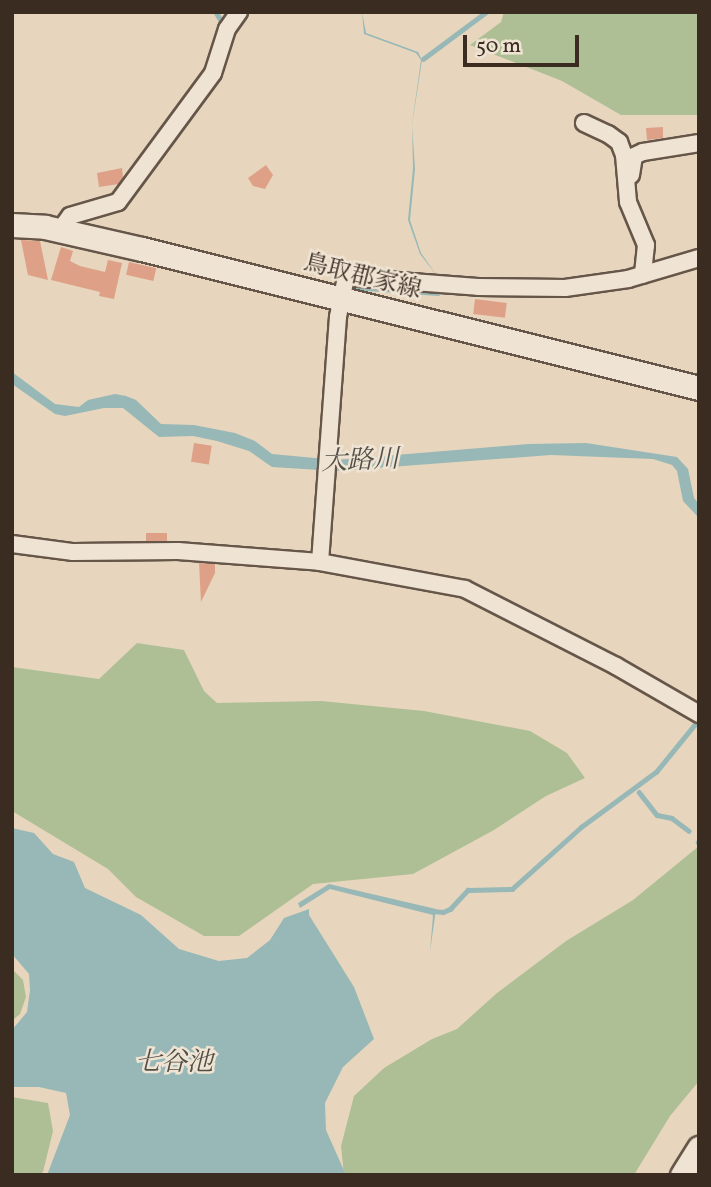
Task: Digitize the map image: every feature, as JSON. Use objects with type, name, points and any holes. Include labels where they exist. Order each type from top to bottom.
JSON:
[{"type":"main road","name":"鳥取郡家線","points":[[12,225],[60,230],[699,388]]},
{"type":"main road","points":[[682,1175],[699,1148]]},
{"type":"street","points":[[60,230],[69,216],[118,202],[213,73],[219,26],[239,12]]},
{"type":"street","points":[[584,123],[619,142],[624,155],[628,202],[646,245],[643,275]]},
{"type":"street","points":[[628,189],[634,156],[643,152],[699,143]]},
{"type":"street","points":[[320,562],[346,277],[478,287],[565,288],[643,275],[699,258]]},
{"type":"street","points":[[12,544],[73,552],[178,551],[320,562],[478,593],[616,666],[663,696],[699,714]]},
{"type":"green space","points":[[504,12],[699,12],[699,115],[621,115],[562,81],[470,45],[501,22]]},
{"type":"green space","points":[[137,643],[184,650],[204,691],[217,703],[321,701],[424,711],[530,731],[567,753],[585,778],[546,796],[494,830],[413,874],[313,884],[239,936],[204,936],[136,897],[108,869],[12,811],[12,667],[99,679]]},
{"type":"green space","points":[[699,846],[699,1081],[670,1116],[634,1175],[344,1175],[341,1146],[354,1096],[384,1068],[432,1039],[457,1029],[497,993],[566,941],[633,900]]},
{"type":"green space","points":[[12,969],[23,980],[26,997],[20,1014],[12,1021]]},
{"type":"green space","points":[[12,1097],[48,1103],[53,1131],[40,1175],[12,1175]]},
{"type":"water","points":[[362,12],[366,33],[418,52],[422,60],[412,125],[421,60],[416,53],[364,34]]},
{"type":"water","points":[[412,126],[415,169],[410,220],[421,253],[437,276],[420,254],[408,220],[413,168]]},
{"type":"water","name":"大路川","points":[[12,372],[55,404],[79,407],[88,400],[115,394],[126,396],[136,400],[161,424],[194,425],[235,433],[255,441],[272,454],[336,460],[528,444],[586,443],[677,457],[688,469],[694,498],[699,504],[699,518],[683,501],[677,471],[672,465],[653,459],[551,455],[336,471],[272,467],[249,451],[217,441],[193,436],[159,437],[123,408],[104,408],[65,416],[55,414],[12,384]]},
{"type":"water","name":"七谷池","points":[[12,828],[34,833],[53,854],[74,862],[85,888],[141,915],[179,949],[219,961],[247,958],[270,940],[284,918],[309,909],[309,915],[354,987],[374,1039],[343,1067],[325,1103],[326,1130],[346,1175],[47,1175],[70,1115],[66,1093],[39,1087],[12,1087],[12,1030],[27,1012],[30,990],[29,974],[12,954]]},
{"type":"water","points":[[329,884],[436,909],[430,952],[433,915],[330,889],[300,908],[298,903]]},
{"type":"building","points":[[663,127],[663,138],[647,140],[646,128]]},
{"type":"building","points":[[266,165],[273,175],[265,189],[253,186],[248,178]]},
{"type":"building","points":[[122,168],[123,177],[119,184],[99,187],[97,173]]},
{"type":"building","points":[[21,240],[40,241],[48,280],[28,275]]},
{"type":"building","points":[[61,247],[73,251],[70,261],[80,266],[105,272],[108,260],[122,263],[114,299],[99,296],[100,292],[51,280]]},
{"type":"building","points":[[129,262],[156,268],[153,281],[126,275]]},
{"type":"building","points":[[475,299],[507,303],[505,318],[473,314]]},
{"type":"building","points":[[194,443],[212,446],[209,465],[191,462]]},
{"type":"building","points":[[146,533],[167,533],[167,541],[146,541]]},
{"type":"building","points":[[199,563],[215,564],[215,573],[201,602]]},
{"type":"waterway","points":[[216,12],[222,22]]},
{"type":"waterway","points":[[423,59],[486,12]]},
{"type":"waterway","points":[[353,287],[438,293]]},
{"type":"waterway","points":[[433,911],[443,912],[450,909],[468,890],[512,889],[581,827],[656,772],[696,723]]},
{"type":"waterway","points":[[639,792],[657,815],[672,818],[689,831]]}]
